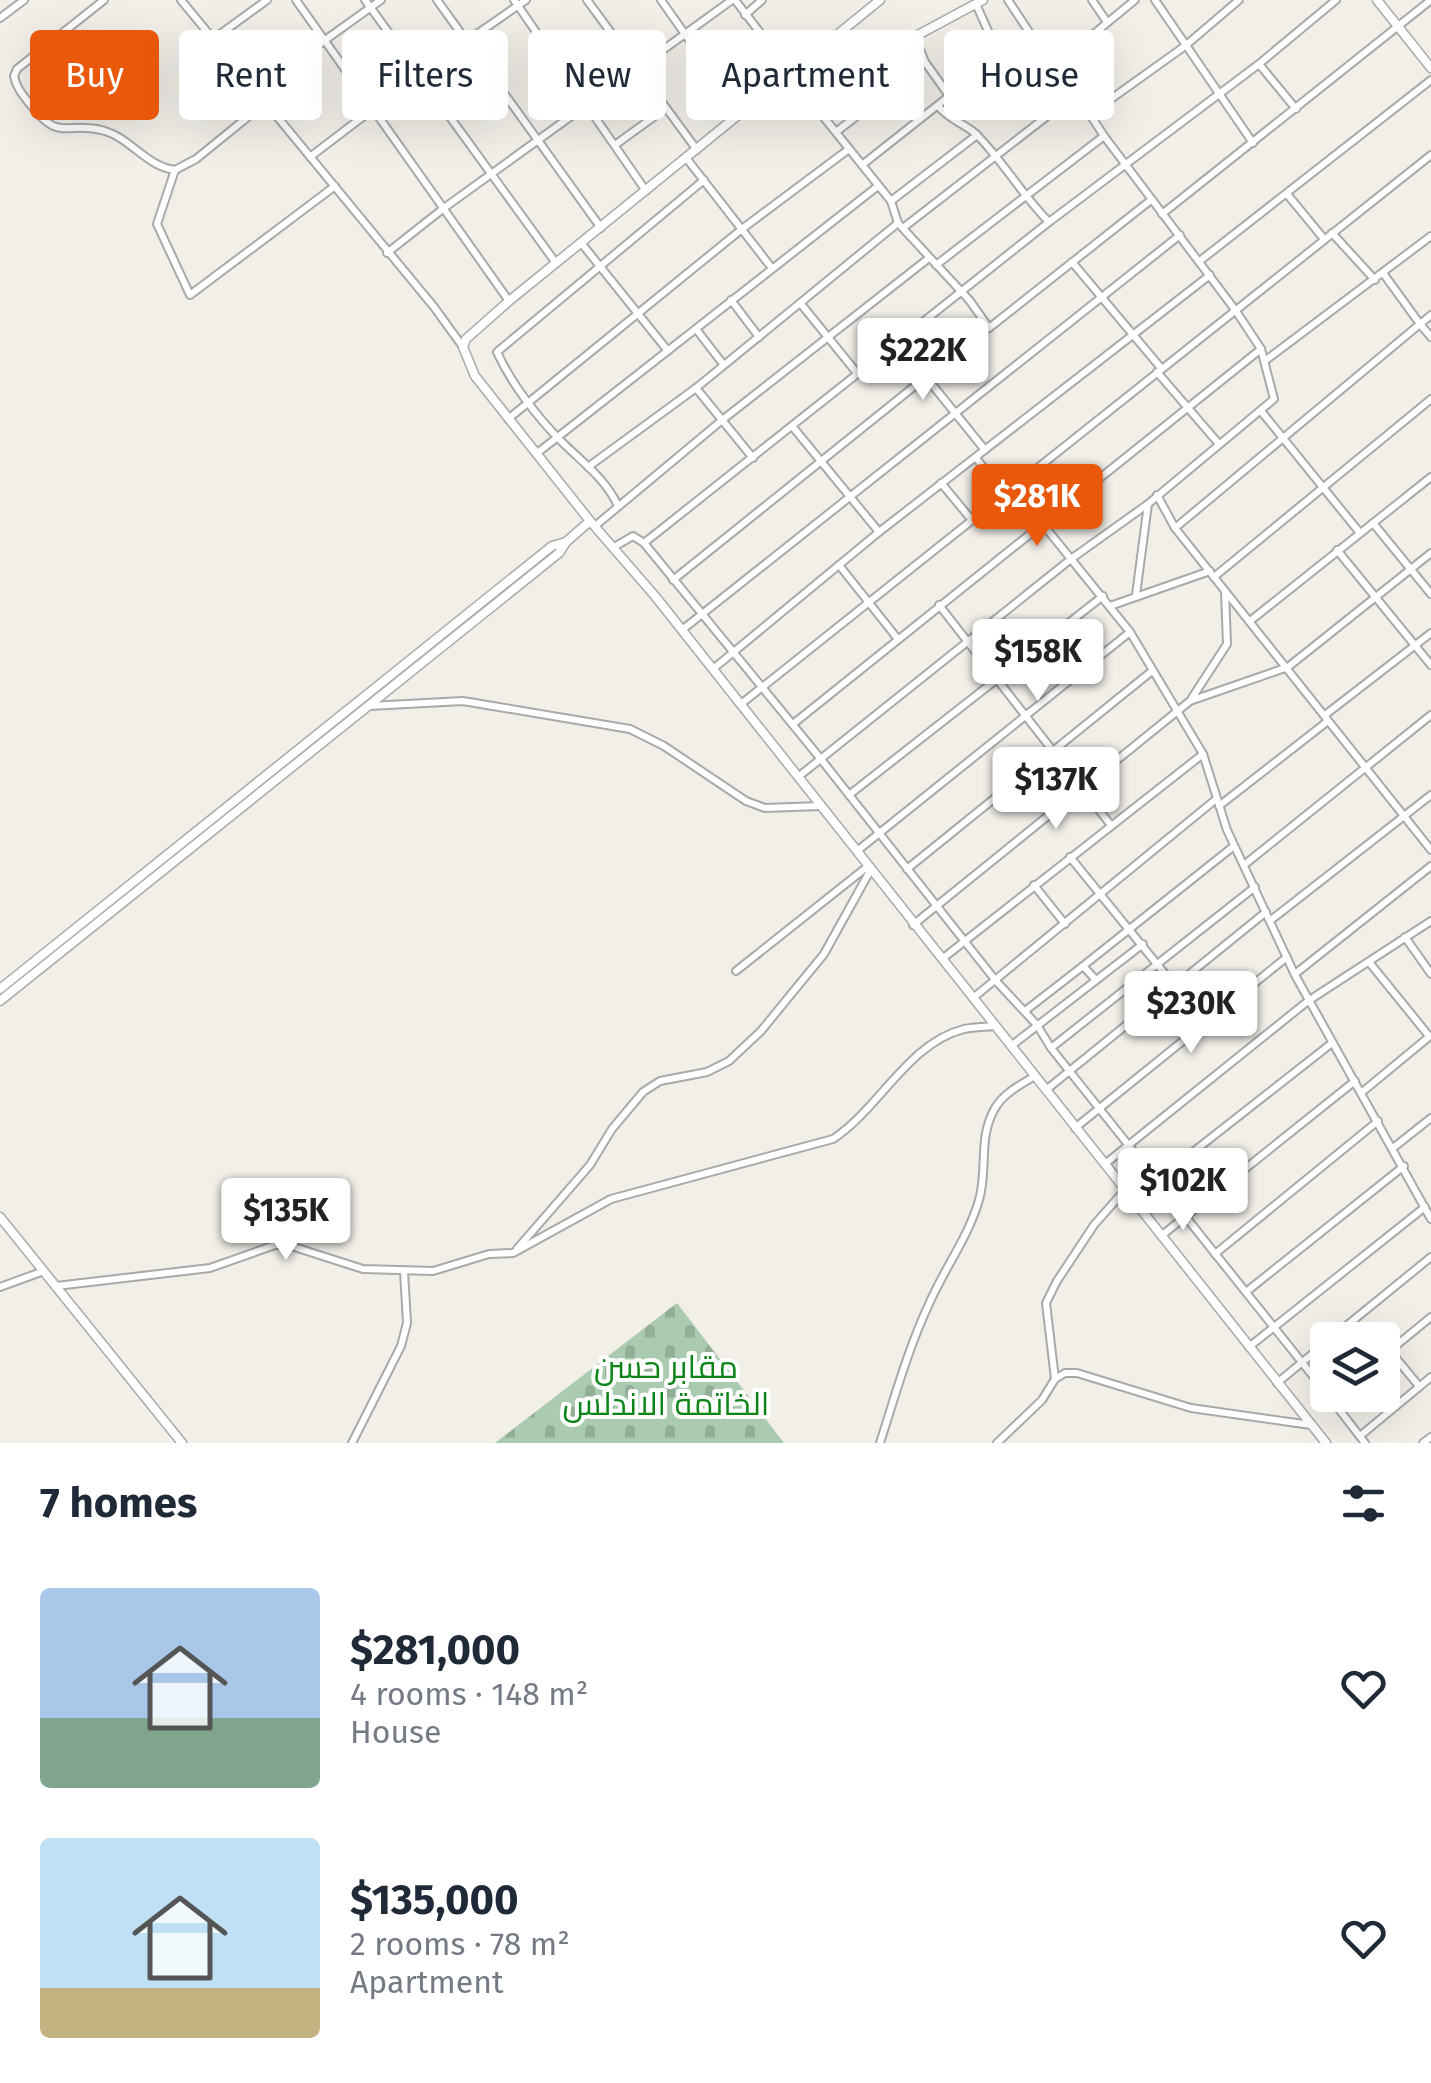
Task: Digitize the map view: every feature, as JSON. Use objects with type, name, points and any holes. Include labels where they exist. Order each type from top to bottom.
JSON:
[{"type":"street","points":[[0,18],[24,0]]},
{"type":"street","points":[[104,0],[17,70],[14,82],[45,125],[106,131],[155,164],[175,170]]},
{"type":"street","points":[[181,0],[204,30]]},
{"type":"street","points":[[226,30],[267,0]]},
{"type":"street","points":[[296,0],[342,64]]},
{"type":"street","points":[[322,42],[368,4],[381,0]]},
{"type":"street","points":[[437,0],[460,30]]},
{"type":"street","points":[[587,0],[609,30]]},
{"type":"street","points":[[660,0],[686,36],[666,50]]},
{"type":"street","points":[[694,30],[733,0],[757,30]]},
{"type":"street","points":[[745,14],[762,0]]},
{"type":"street","points":[[843,30],[880,0]]},
{"type":"street","points":[[1008,0],[1029,30]]},
{"type":"street","points":[[1092,0],[1107,22]]},
{"type":"street","points":[[1097,30],[1135,0]]},
{"type":"street","points":[[1155,0],[1253,144]]},
{"type":"street","points":[[1114,97],[1185,46],[1238,0]]},
{"type":"street","points":[[644,543],[1336,0]]},
{"type":"street","points":[[1377,0],[1431,68]]},
{"type":"street","points":[[1162,214],[1431,0]]},
{"type":"street","points":[[481,30],[519,2],[538,30]]},
{"type":"street","points":[[924,32],[979,2],[990,30]]},
{"type":"street","points":[[368,4],[387,30]]},
{"type":"street","points":[[924,59],[944,89]]},
{"type":"street","points":[[1259,64],[1296,109]]},
{"type":"street","points":[[1201,260],[1431,80]]},
{"type":"street","points":[[508,95],[601,228]]},
{"type":"street","points":[[862,164],[944,102]]},
{"type":"street","points":[[938,106],[952,122],[977,135],[1049,222]]},
{"type":"street","points":[[666,108],[697,150]]},
{"type":"street","points":[[244,120],[196,159],[175,170],[157,224],[190,296],[335,186]]},
{"type":"street","points":[[279,120],[434,307],[462,347],[475,376],[508,419],[682,630],[1326,1443]]},
{"type":"street","points":[[310,157],[358,120]]},
{"type":"street","points":[[382,120],[509,301]]},
{"type":"street","points":[[453,120],[556,264]]},
{"type":"street","points":[[387,253],[566,120]]},
{"type":"street","points":[[598,120],[646,191]]},
{"type":"street","points":[[615,146],[650,120]]},
{"type":"street","points":[[462,347],[472,333],[509,301],[734,120]]},
{"type":"street","points":[[826,120],[891,201],[901,225],[989,328]]},
{"type":"street","points":[[836,132],[852,120]]},
{"type":"street","points":[[588,466],[696,388],[901,225],[1041,120]]},
{"type":"street","points":[[798,777],[1072,559],[1148,504],[1274,399],[1261,349],[1201,260],[1151,200],[1094,120]]},
{"type":"street","points":[[891,201],[977,135]]},
{"type":"street","points":[[936,265],[1104,136]]},
{"type":"street","points":[[508,419],[742,229],[849,149]]},
{"type":"street","points":[[741,704],[1431,154]]},
{"type":"street","points":[[687,158],[771,267]]},
{"type":"street","points":[[618,506],[605,484],[557,437],[527,400],[499,357],[500,347],[704,180]]},
{"type":"street","points":[[536,454],[878,186]]},
{"type":"street","points":[[1288,194],[1324,239]]},
{"type":"street","points":[[673,580],[926,377],[970,334],[989,328],[1151,200]]},
{"type":"street","points":[[1332,233],[1375,280]]},
{"type":"street","points":[[682,630],[1180,235]]},
{"type":"street","points":[[1266,360],[1431,236]]},
{"type":"street","points":[[582,244],[668,351]]},
{"type":"street","points":[[0,988],[552,546],[566,542],[618,506],[930,258]]},
{"type":"street","points":[[1072,262],[1218,444]]},
{"type":"street","points":[[1383,273],[1431,337]]},
{"type":"street","points":[[713,669],[879,532],[1210,275]]},
{"type":"street","points":[[731,300],[759,337]]},
{"type":"street","points":[[800,304],[857,373]]},
{"type":"street","points":[[1176,528],[1431,315]]},
{"type":"street","points":[[930,317],[957,350]]},
{"type":"street","points":[[696,328],[723,364]]},
{"type":"street","points":[[792,724],[1261,349]]},
{"type":"street","points":[[926,377],[984,450]]},
{"type":"street","points":[[696,388],[753,458]]},
{"type":"street","points":[[1110,606],[1212,574],[1431,399]]},
{"type":"street","points":[[1261,412],[1360,533]]},
{"type":"street","points":[[792,426],[879,532]]},
{"type":"street","points":[[976,458],[1003,492]]},
{"type":"street","points":[[1250,621],[1431,477]]},
{"type":"street","points":[[941,484],[972,519]]},
{"type":"street","points":[[1012,486],[1130,632],[1203,754],[1234,846],[1294,975],[1431,1218]]},
{"type":"street","points":[[1156,495],[1176,528],[1431,850]]},
{"type":"street","points":[[1136,595],[1148,504]]},
{"type":"street","points":[[1373,523],[1431,594]]},
{"type":"street","points":[[614,547],[634,536],[644,543],[996,981],[1037,1025],[1098,1110],[1310,1371]]},
{"type":"street","points":[[0,1001],[558,554],[566,542]]},
{"type":"street","points":[[1337,550],[1431,665]]},
{"type":"street","points":[[1190,700],[1288,667],[1431,554]]},
{"type":"street","points":[[839,566],[898,638]]},
{"type":"street","points":[[913,925],[1190,700],[1227,644],[1225,590]]},
{"type":"street","points":[[849,796],[1102,596]]},
{"type":"street","points":[[939,605],[1110,824]]},
{"type":"street","points":[[856,851],[1130,632]]},
{"type":"street","points":[[972,999],[1100,892],[1431,633]]},
{"type":"street","points":[[907,869],[1152,671]]},
{"type":"street","points":[[368,706],[463,701],[617,726],[664,746],[746,801],[765,808],[820,806]]},
{"type":"street","points":[[1244,865],[1431,715]]},
{"type":"street","points":[[942,960],[1203,754]]},
{"type":"street","points":[[1271,920],[1431,794]]},
{"type":"street","points":[[1025,1011],[1234,846]]},
{"type":"street","points":[[1070,857],[1204,1022]]},
{"type":"street","points":[[1294,975],[1431,866]]},
{"type":"street","points":[[736,971],[869,869]]},
{"type":"street","points":[[513,1253],[590,1165],[612,1129],[643,1092],[660,1081],[707,1072],[729,1060],[761,1031],[824,954],[869,869]]},
{"type":"street","points":[[1034,885],[1066,924]]},
{"type":"street","points":[[1051,1048],[1254,887]]},
{"type":"street","points":[[1046,1090],[1267,912]]},
{"type":"street","points":[[1104,1165],[1308,1001],[1431,921]]},
{"type":"street","points":[[1404,936],[1431,974]]},
{"type":"street","points":[[1011,1046],[1143,944]]},
{"type":"street","points":[[1075,1128],[1287,957]]},
{"type":"street","points":[[1361,1093],[1430,1036],[1368,962]]},
{"type":"street","points":[[1083,966],[1095,980]]},
{"type":"street","points":[[56,1286],[210,1268],[288,1244],[363,1268],[404,1272],[434,1271],[489,1254],[513,1253],[611,1199],[833,1139],[850,1128],[922,1053],[941,1039],[964,1029],[996,1026]]},
{"type":"street","points":[[1156,1181],[1332,1043]]},
{"type":"street","points":[[880,1443],[907,1356],[980,1197],[983,1142],[992,1112],[1002,1098],[1034,1076]]},
{"type":"street","points":[[1161,1236],[1355,1081]]},
{"type":"street","points":[[1394,1148],[1431,1118]]},
{"type":"street","points":[[1215,1254],[1378,1121]]},
{"type":"street","points":[[1246,1292],[1404,1166]]},
{"type":"street","points":[[1420,1196],[1431,1188]]},
{"type":"street","points":[[1055,1379],[1046,1303],[1094,1226],[1124,1191]]},
{"type":"street","points":[[1249,1346],[1425,1207]]},
{"type":"street","points":[[0,1216],[182,1443]]},
{"type":"street","points":[[1351,1322],[1431,1257]]},
{"type":"street","points":[[0,1287],[44,1272]]},
{"type":"street","points":[[352,1443],[401,1346],[407,1322],[404,1272]]},
{"type":"street","points":[[1400,1343],[1431,1317]]},
{"type":"street","points":[[1276,1382],[1310,1356]]},
{"type":"street","points":[[1400,1363],[1419,1386]]},
{"type":"street","points":[[997,1443],[1065,1373],[1191,1408],[1312,1425]]},
{"type":"street","points":[[1342,1412],[1362,1440],[1431,1377]]},
{"type":"street","points":[[1424,1443],[1431,1437]]},
{"type":"green space","name":"مقابر حسن الخاتمة الاندلس","points":[[677,1303],[784,1443],[495,1443]]}]
